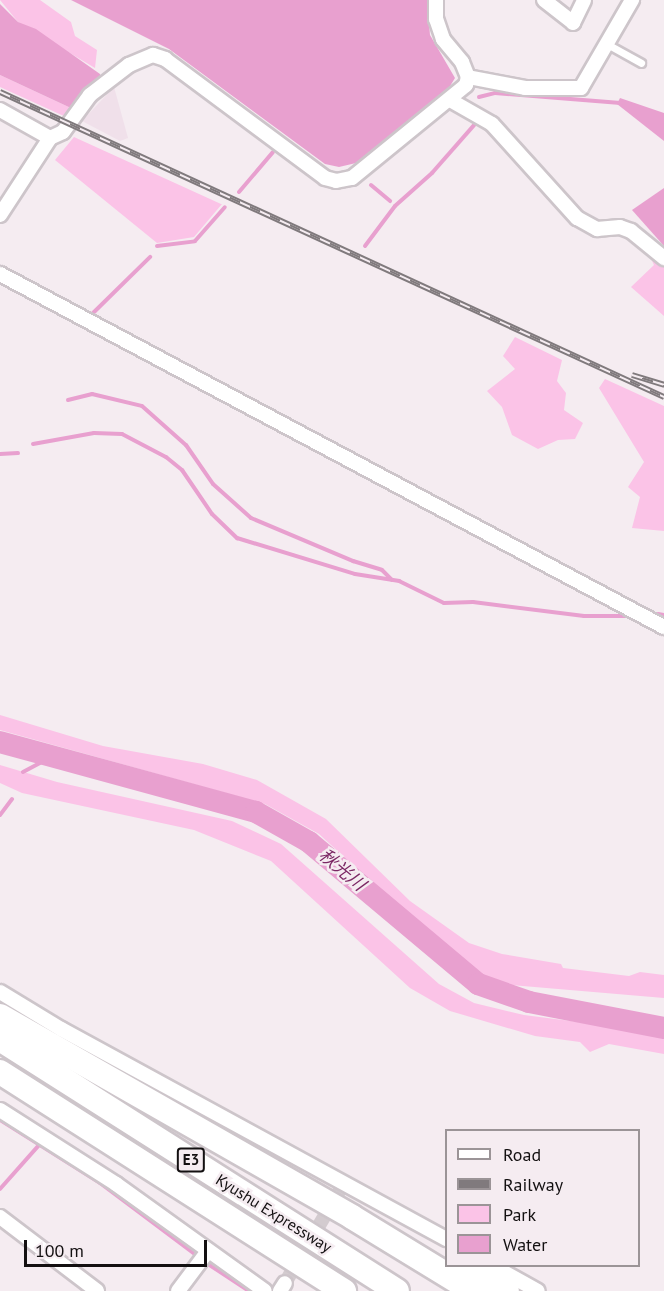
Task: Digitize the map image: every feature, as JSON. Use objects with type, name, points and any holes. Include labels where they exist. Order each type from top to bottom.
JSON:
[{"type":"highway","points":[[0,1016],[236,1150],[473,1291]]},
{"type":"highway","name":"Kyushu Expressway","points":[[0,1039],[392,1288]]},
{"type":"highway","name":"Kyushu Expressway","points":[[0,1072],[344,1291]]},
{"type":"highway","points":[[236,1150],[445,1258]]},
{"type":"highway","points":[[204,1201],[329,1291]]},
{"type":"highway","points":[[462,1267],[507,1291]]},
{"type":"street","points":[[436,0],[436,19],[443,39],[468,77],[525,88],[581,88],[632,0]]},
{"type":"street","points":[[546,1],[573,23],[584,0]]},
{"type":"street","points":[[0,215],[50,138],[63,132],[90,95],[135,61],[153,55],[165,59],[325,178],[336,182],[352,178],[450,100],[466,85],[468,77]]},
{"type":"street","points":[[450,100],[492,124],[577,218],[597,229],[620,227],[631,231],[664,258]]},
{"type":"street","points":[[0,110],[50,138]]},
{"type":"street","points":[[0,274],[664,627]]},
{"type":"street","points":[[0,992],[342,1187],[445,1238]]},
{"type":"street","points":[[0,1110],[116,1184],[265,1291]]},
{"type":"street","points":[[0,1217],[97,1291]]},
{"type":"street","points":[[178,1291],[208,1251]]},
{"type":"street","points":[[495,1267],[538,1291]]},
{"type":"lane","points":[[607,44],[641,63]]},
{"type":"shaded area","points":[[114,87],[128,138],[120,141],[82,121]]},
{"type":"green space","points":[[0,0],[40,0],[71,22],[75,36],[97,50],[95,68],[18,22]]},
{"type":"green space","points":[[0,75],[73,109],[66,117],[0,87]]},
{"type":"green space","points":[[74,137],[222,204],[194,237],[157,243],[55,160]]},
{"type":"green space","points":[[648,252],[664,264],[664,316],[631,287],[654,265]]},
{"type":"green space","points":[[515,337],[562,360],[557,381],[566,393],[564,410],[583,423],[575,439],[558,440],[538,449],[512,435],[502,407],[487,391],[515,369],[503,356]]},
{"type":"green space","points":[[605,379],[664,406],[664,531],[632,528],[640,497],[628,487],[644,462],[599,388]]},
{"type":"green space","points":[[0,715],[103,746],[203,764],[257,780],[326,819],[410,901],[469,943],[502,954],[561,964],[563,968],[629,976],[640,972],[664,975],[664,998],[500,984],[459,962],[319,834],[265,804],[0,730]]},
{"type":"green space","points":[[0,765],[57,782],[232,821],[281,844],[439,984],[474,1003],[524,1015],[664,1033],[664,1054],[609,1044],[590,1052],[580,1042],[535,1036],[450,1011],[410,988],[271,861],[194,830],[22,793],[0,783]]},
{"type":"water","points":[[71,0],[427,0],[430,35],[455,78],[447,91],[391,139],[356,163],[339,167],[325,164],[169,49]]},
{"type":"water","points":[[0,4],[18,22],[36,29],[100,74],[101,79],[73,109],[0,75]]},
{"type":"water","points":[[620,98],[664,113],[664,141],[617,104]]},
{"type":"water","points":[[664,188],[664,246],[632,210]]},
{"type":"waterway","points":[[479,97],[495,93],[621,103]]},
{"type":"waterway","points":[[365,246],[395,206],[432,173],[475,124]]},
{"type":"waterway","points":[[239,192],[273,152]]},
{"type":"waterway","points":[[371,185],[390,201]]},
{"type":"waterway","points":[[157,246],[195,241],[225,207]]},
{"type":"waterway","points":[[91,315],[150,257]]},
{"type":"waterway","points":[[68,400],[92,394],[142,406],[186,445],[213,484],[251,518],[353,561],[382,570],[392,580]]},
{"type":"waterway","points":[[33,444],[94,433],[122,434],[166,457],[182,470],[212,514],[237,538],[355,574],[399,581],[444,603],[473,602],[584,616],[632,616]]},
{"type":"waterway","points":[[0,454],[18,453]]},
{"type":"waterway","points":[[658,614],[664,615]]},
{"type":"waterway","name":"秋光川","points":[[0,742],[256,812],[309,842],[478,984],[529,1002],[664,1028]]},
{"type":"waterway","points":[[23,772],[49,758]]},
{"type":"waterway","points":[[0,815],[12,799]]},
{"type":"waterway","points":[[0,1120],[100,1183],[199,1257]]},
{"type":"waterway","points":[[0,1189],[39,1145]]},
{"type":"waterway","points":[[205,1262],[249,1291]]},
{"type":"tunnel","points":[[285,1283],[340,1190]]},
{"type":"railway","points":[[0,92],[664,397]]},
{"type":"railway","points":[[632,375],[664,385]]}]
